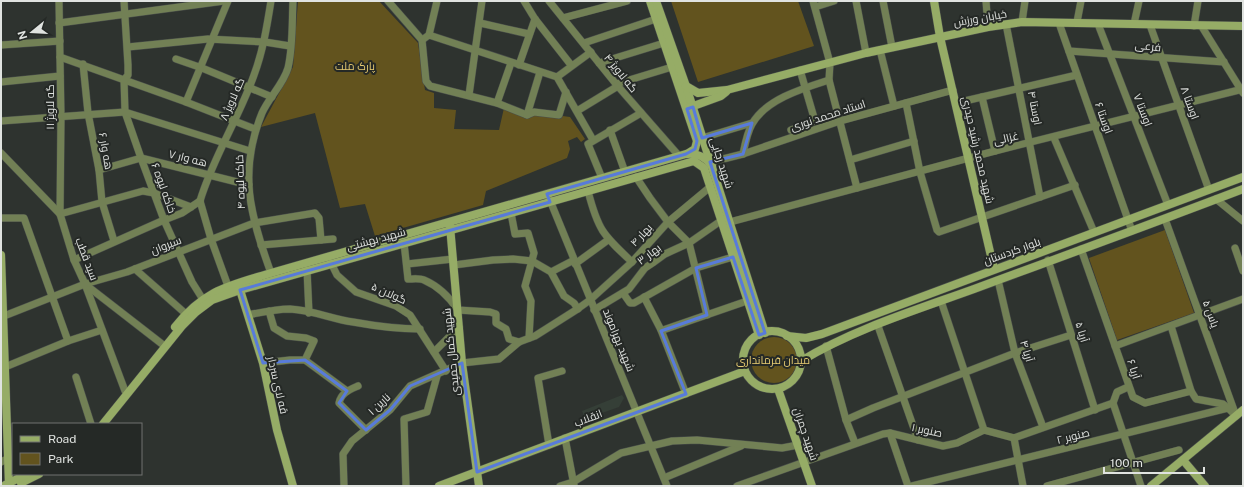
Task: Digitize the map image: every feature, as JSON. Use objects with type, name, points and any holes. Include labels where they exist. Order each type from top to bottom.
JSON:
[{"type":"main road","name":"شهید رجایی","points":[[650,1],[672,67],[702,138],[709,166],[762,334]]},
{"type":"main road","name":"شهید رجایی","points":[[656,1],[686,86],[697,141],[695,149],[682,155]]},
{"type":"main road","name":"شهید محمد رشید حیدری","points":[[934,1],[940,37],[994,269]]},
{"type":"main road","name":"خیابان ورزش","points":[[686,86],[698,93],[727,90],[892,47],[988,27],[1022,22],[1077,22],[1098,24],[1198,26],[1243,24]]},
{"type":"main road","name":"خیابان ورزش","points":[[690,108],[721,96],[727,90]]},
{"type":"main road","points":[[682,155],[699,154],[706,159],[709,166]]},
{"type":"main road","name":"شهید بهشتی","points":[[104,423],[196,312],[212,300],[307,270],[404,243],[450,226],[511,212],[602,178],[682,155]]},
{"type":"main road","name":"شهید بهشتی","points":[[98,423],[186,314],[202,298],[228,286],[549,198],[588,191],[694,161],[709,166]]},
{"type":"main road","name":"شهید رجایی","points":[[709,166],[710,187],[726,221],[733,257],[747,301],[762,334]]},
{"type":"main road","name":"بلوار کردستان","points":[[787,336],[806,338],[822,334],[1243,177]]},
{"type":"main road","name":"بلوار کردستان","points":[[801,361],[826,346],[1048,260],[1165,219],[1243,189]]},
{"type":"main road","name":"شهید کمال حمیدی","points":[[450,226],[462,363],[478,486]]},
{"type":"main road","points":[[1,255],[4,316],[3,348],[5,367],[3,380],[7,485]]},
{"type":"main road","name":"قه لای سردار","points":[[240,290],[263,363],[278,437],[293,486]]},
{"type":"main road","points":[[780,333],[787,336],[797,346],[801,361],[799,371],[794,379],[787,385],[778,389],[762,388],[755,384],[746,371],[744,357],[746,350],[749,344],[762,334],[780,333]]},
{"type":"main road","points":[[822,334],[826,346]]},
{"type":"main road","name":"انقلاب","points":[[439,486],[746,371]]},
{"type":"main road","name":"شهید چمران","points":[[778,389],[812,486]]},
{"type":"main road","points":[[1151,486],[1239,416],[1243,410]]},
{"type":"main road","points":[[1183,460],[1205,486]]},
{"type":"main road","points":[[7,485],[25,475]]},
{"type":"main road","points":[[7,485],[36,475]]},
{"type":"street","name":"گه لاویژ ۱۱","points":[[59,1],[61,117],[60,214]]},
{"type":"street","name":"خاکه لیوه ۶","points":[[124,1],[128,47],[128,75],[124,80],[125,112],[164,220],[192,282],[202,298]]},
{"type":"street","points":[[59,23],[224,1]]},
{"type":"street","points":[[186,102],[202,68],[211,40],[228,1]]},
{"type":"street","name":"گه لاویژ ۸","points":[[200,201],[223,143],[249,88],[265,42],[271,1]]},
{"type":"street","name":"خاکه لیوه ۴","points":[[271,273],[254,223],[249,185],[250,151],[256,129],[264,109],[284,79],[288,67],[293,1]]},
{"type":"street","points":[[388,1],[422,40],[426,81],[430,86],[497,103],[527,115],[534,112],[559,115],[566,92]]},
{"type":"street","points":[[422,40],[429,35],[437,1]]},
{"type":"street","points":[[469,95],[482,1]]},
{"type":"street","points":[[524,1],[535,19],[571,65]]},
{"type":"street","name":"گه لاویژ ۴","points":[[549,1],[641,113],[682,155]]},
{"type":"street","points":[[563,18],[627,1]]},
{"type":"street","points":[[834,1],[814,4],[830,63],[829,80],[857,188]]},
{"type":"street","points":[[856,1],[866,53]]},
{"type":"street","points":[[883,1],[892,47]]},
{"type":"street","points":[[986,1],[988,27]]},
{"type":"street","points":[[1022,22],[1025,1]]},
{"type":"street","points":[[1077,22],[1081,1]]},
{"type":"street","points":[[1134,24],[1139,1]]},
{"type":"street","points":[[1198,1],[1198,26],[1242,90]]},
{"type":"street","points":[[519,65],[535,19]]},
{"type":"street","points":[[584,43],[656,19]]},
{"type":"street","name":"اوستا ۶","points":[[1059,23],[1132,231]]},
{"type":"street","points":[[480,24],[529,34]]},
{"type":"street","name":"اوستا ۴","points":[[1006,24],[1020,89],[1040,197]]},
{"type":"street","name":"اوستا ۷","points":[[1098,24],[1168,205]]},
{"type":"street","name":"اوستا ۸","points":[[1150,25],[1209,190]]},
{"type":"street","points":[[429,35],[557,77],[577,111],[590,142],[602,178]]},
{"type":"street","points":[[128,47],[211,40],[265,42],[290,46]]},
{"type":"street","points":[[1,45],[60,41]]},
{"type":"street","points":[[599,63],[664,43]]},
{"type":"street","points":[[880,50],[894,106]]},
{"type":"street","name":"فرعی","points":[[1069,51],[1224,62]]},
{"type":"street","points":[[557,77],[590,52]]},
{"type":"street","points":[[60,57],[83,64],[256,129]]},
{"type":"street","points":[[176,59],[202,68],[272,97]]},
{"type":"street","points":[[497,103],[511,63]]},
{"type":"street","name":"هه وار ۶","points":[[83,64],[88,113],[99,170],[102,202],[114,241]]},
{"type":"street","points":[[577,111],[617,85],[672,67]]},
{"type":"street","points":[[791,130],[815,121],[800,70]]},
{"type":"street","points":[[527,115],[540,72]]},
{"type":"street","points":[[956,104],[1078,75]]},
{"type":"street","points":[[1,82],[60,76]]},
{"type":"street","points":[[702,138],[752,123],[777,101],[806,87],[829,80]]},
{"type":"street","name":"استاد محمد نوری","points":[[709,166],[840,121],[953,90]]},
{"type":"street","name":"غزالی","points":[[726,221],[1054,138],[1178,104],[1242,90]]},
{"type":"street","points":[[982,98],[995,152]]},
{"type":"street","points":[[906,103],[920,172],[937,230],[939,232],[1074,185]]},
{"type":"street","points":[[1,121],[61,117],[88,113],[125,112],[250,151]]},
{"type":"street","points":[[590,142],[641,113]]},
{"type":"street","points":[[743,154],[752,123]]},
{"type":"street","points":[[610,130],[626,172]]},
{"type":"street","points":[[1054,138],[1094,232]]},
{"type":"street","points":[[850,160],[914,141]]},
{"type":"street","name":"سید قطب","points":[[1,153],[60,214],[74,260],[85,284],[125,391]]},
{"type":"street","name":"هه وار ۷","points":[[99,170],[141,158],[249,185]]},
{"type":"street","points":[[636,177],[668,222],[689,243],[707,315]]},
{"type":"street","name":"بهار ۴","points":[[462,363],[499,359],[519,342],[536,336],[578,309],[632,262],[668,222],[710,187]]},
{"type":"street","points":[[60,214],[142,191],[154,193],[191,207]]},
{"type":"street","points":[[588,191],[595,217],[608,240],[632,262]]},
{"type":"street","name":"شهید بهراموند","points":[[549,198],[667,486]]},
{"type":"street","points":[[1216,199],[1243,221]]},
{"type":"street","points":[[74,260],[114,241],[182,213],[200,201],[211,239],[228,286]]},
{"type":"street","points":[[511,212],[515,234],[528,233],[531,238],[534,253],[525,286],[531,301],[529,338]]},
{"type":"street","name":"سیروان","points":[[4,316],[85,284],[135,269],[254,223],[315,213],[319,218],[321,240]]},
{"type":"street","points":[[1,218],[24,218],[68,341]]},
{"type":"street","name":"یاس ۵","points":[[1165,219],[1239,416]]},
{"type":"street","name":"بهار ۳","points":[[594,310],[629,289],[650,265],[665,254],[689,243],[726,221]]},
{"type":"street","points":[[261,245],[333,239]]},
{"type":"street","points":[[551,272],[575,262],[608,240]]},
{"type":"street","points":[[404,243],[408,279],[423,280],[434,285],[449,296],[458,310],[490,312],[496,314],[496,323],[506,330],[509,339],[519,342]]},
{"type":"street","points":[[1235,248],[1243,271]]},
{"type":"street","name":"آریا ۶","points":[[1081,249],[1128,387],[1133,397],[1145,403],[1191,391]]},
{"type":"street","points":[[623,292],[632,304],[696,268],[733,257]]},
{"type":"street","points":[[407,264],[500,260],[532,261],[551,272],[564,296],[574,303],[578,309]]},
{"type":"street","name":"آریا ۵","points":[[1048,260],[1095,410]]},
{"type":"street","name":"گولان ۵","points":[[331,263],[337,275],[345,280],[348,286],[356,292],[396,306],[410,315],[446,371]]},
{"type":"street","points":[[135,269],[186,314]]},
{"type":"street","points":[[307,270],[309,313]]},
{"type":"street","name":"آریا ۴","points":[[998,280],[1016,353],[1043,427]]},
{"type":"street","points":[[85,284],[162,344]]},
{"type":"street","points":[[644,297],[661,330],[686,394]]},
{"type":"street","points":[[1115,346],[1243,299]]},
{"type":"street","points":[[661,330],[747,301]]},
{"type":"street","points":[[942,301],[984,430],[1014,438],[1113,403]]},
{"type":"street","points":[[248,315],[292,309],[309,313],[321,313],[352,322],[379,325],[394,329],[420,329]]},
{"type":"street","points":[[269,311],[274,328],[287,336],[306,338],[314,341],[305,360]]},
{"type":"street","points":[[878,326],[918,440]]},
{"type":"street","points":[[1171,326],[1191,391],[1196,399],[1223,404],[1239,416]]},
{"type":"street","points":[[434,352],[459,327]]},
{"type":"street","points":[[5,367],[68,341],[102,330]]},
{"type":"street","points":[[846,420],[873,408],[1016,353],[1071,335]]},
{"type":"street","points":[[826,346],[846,420],[855,443]]},
{"type":"street","points":[[263,363],[305,360],[347,391]]},
{"type":"street","name":"نارین ۱","points":[[344,486],[343,454],[352,441],[390,410],[410,386],[437,376],[462,363]]},
{"type":"street","points":[[549,445],[538,378],[562,371]]},
{"type":"street","points":[[406,486],[404,419],[427,412],[437,376]]},
{"type":"street","points":[[76,377],[90,423]]},
{"type":"street","points":[[358,386],[347,391],[340,397],[339,403],[366,430]]},
{"type":"street","points":[[1128,387],[1117,392],[1113,403],[1141,486]]},
{"type":"street","name":"صنوبر ۲","points":[[912,486],[1228,408]]},
{"type":"street","name":"صنوبر ۱","points":[[890,432],[943,446],[957,443],[984,430]]},
{"type":"street","points":[[737,486],[803,461],[890,432],[908,486]]},
{"type":"street","points":[[566,438],[574,484]]},
{"type":"street","points":[[1014,438],[1023,486]]},
{"type":"street","points":[[560,486],[574,484],[621,453],[672,442],[698,440],[782,448],[798,445]]},
{"type":"street","points":[[664,478],[743,445]]},
{"type":"street","points":[[1046,486],[1180,450]]},
{"type":"highlighted area","points":[[693,107],[702,138],[752,123],[743,154],[710,162],[765,333],[759,335],[733,257],[696,268],[707,315],[661,331],[686,394],[477,472],[462,363],[410,386],[390,410],[366,430],[339,403],[347,391],[305,360],[263,363],[240,290],[550,202],[547,194],[686,154],[695,149],[697,141],[687,109]]},
{"type":"shaded area","points":[[622,395],[624,398],[619,407],[585,419],[582,411]]},
{"type":"green space","name":"پارک ملت","points":[[298,1],[379,1],[418,43],[425,90],[434,93],[434,108],[456,110],[454,129],[499,130],[504,108],[570,117],[585,139],[581,142],[577,137],[568,141],[570,149],[567,158],[486,191],[483,205],[375,236],[365,204],[340,208],[315,113],[261,127],[293,67]]},
{"type":"green space","points":[[671,1],[798,1],[814,46],[698,82]]},
{"type":"green space","points":[[1165,230],[1194,313],[1117,340],[1089,258]]},
{"type":"green space","name":"میدان فرمانداری","points":[[774,337],[787,341],[793,347],[797,360],[793,373],[787,379],[774,383],[761,379],[755,373],[751,360],[755,347],[761,341]]}]
